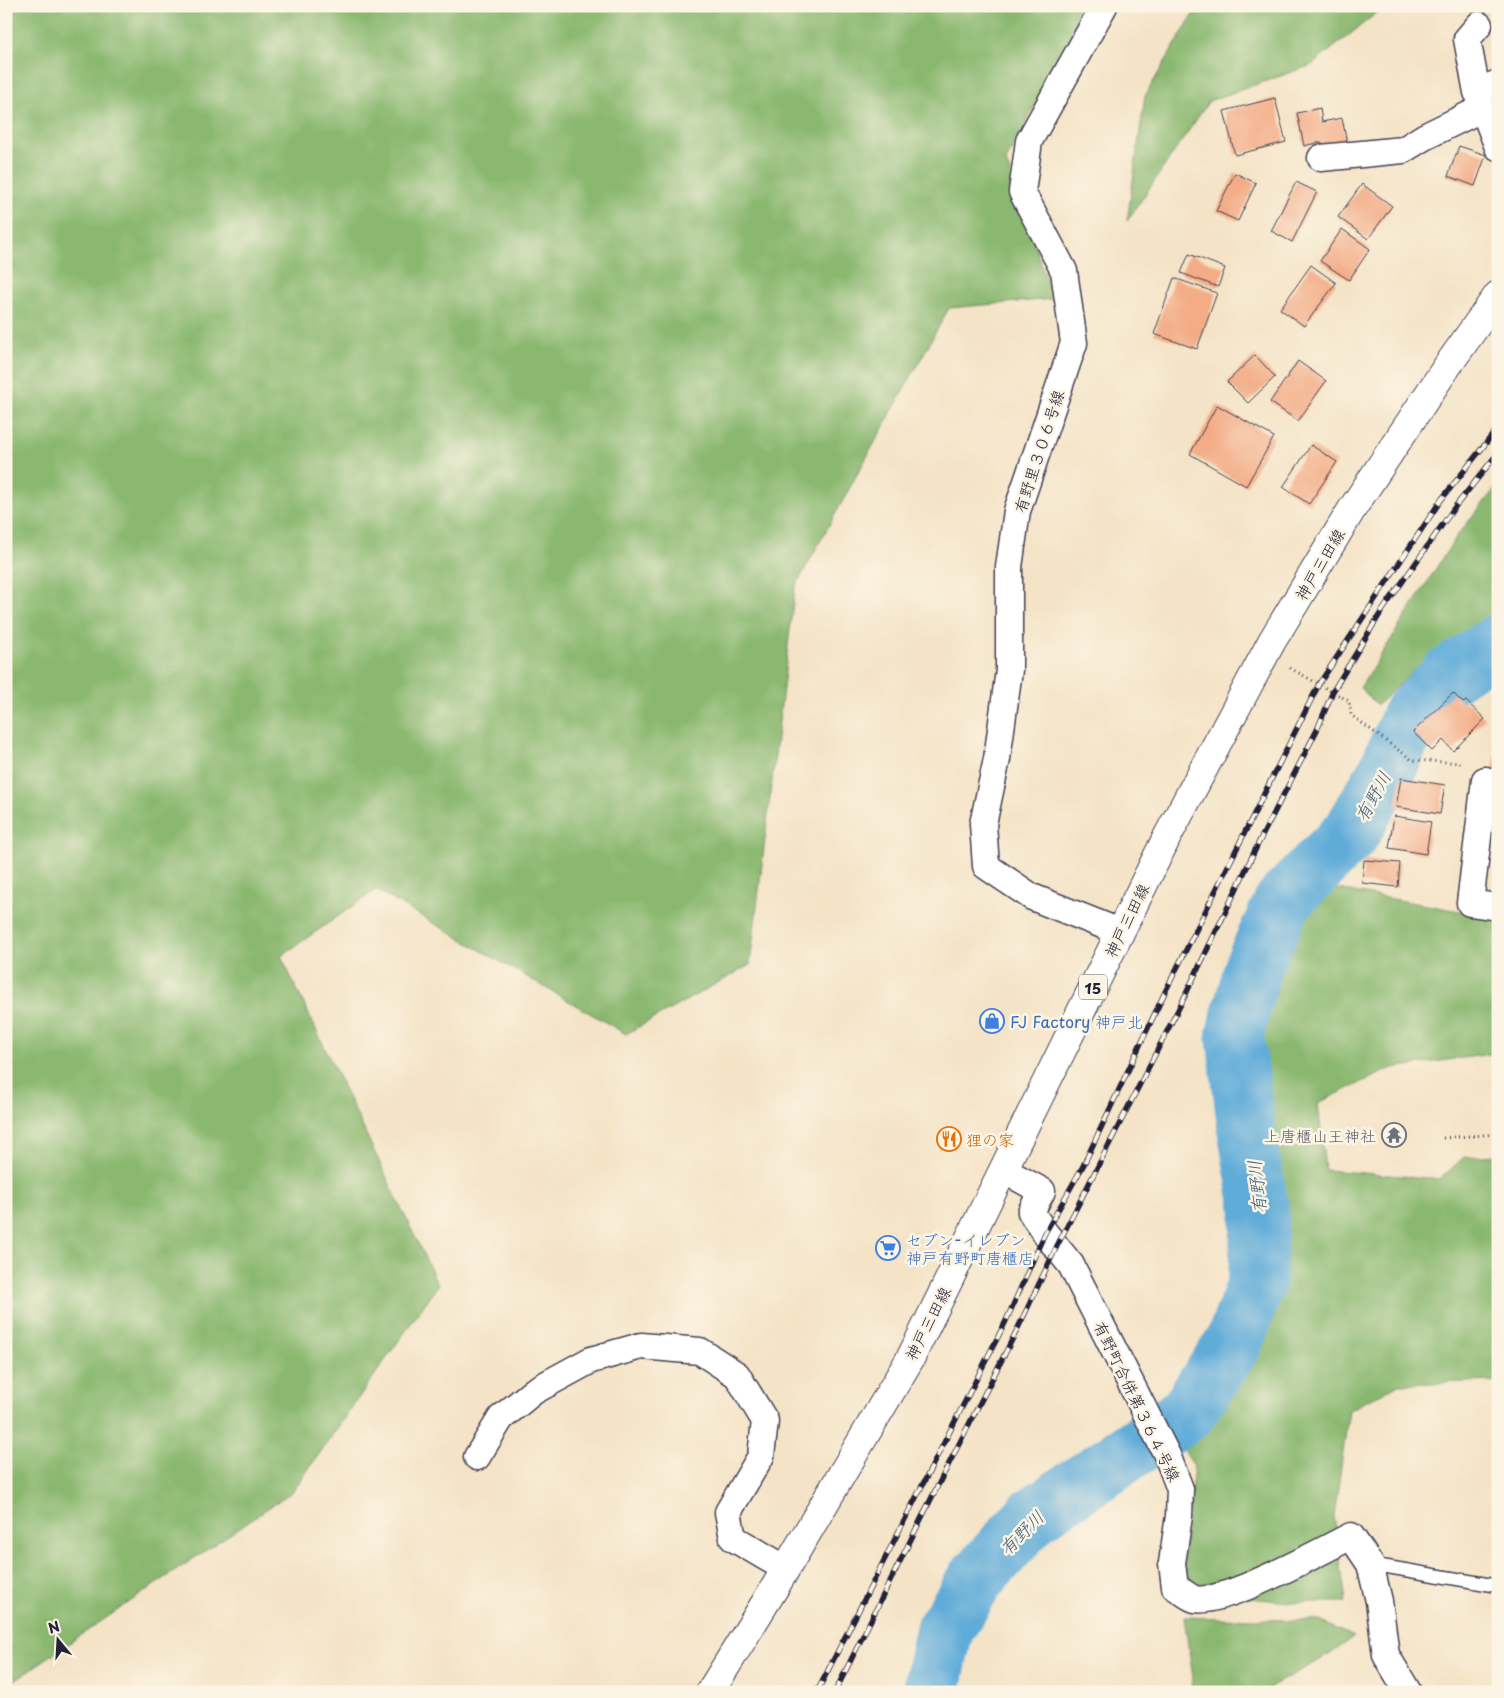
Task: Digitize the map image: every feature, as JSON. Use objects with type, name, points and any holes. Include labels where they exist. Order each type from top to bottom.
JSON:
[{"type":"main road","name":"神戸三田線","points":[[710,1692],[786,1569],[910,1358],[1166,839],[1272,641],[1352,509],[1448,365],[1498,295]]},
{"type":"street","name":"有野里３０６号線","points":[[1104,6],[1029,141],[1022,192],[1064,271],[1074,343],[1017,510],[1009,567],[1009,670],[997,759],[983,824],[986,866],[1032,897],[1120,932]]},
{"type":"street","points":[[1479,25],[1467,39],[1486,95],[1498,147]]},
{"type":"street","points":[[1321,158],[1402,150],[1486,95]]},
{"type":"street","points":[[1485,780],[1470,903],[1498,908]]},
{"type":"street","name":"有野町合併第３６４号線","points":[[1002,1170],[1042,1191],[1031,1212],[1071,1265],[1167,1455],[1180,1489],[1179,1516],[1172,1564],[1175,1587],[1194,1599],[1211,1599],[1264,1579],[1351,1536],[1370,1564],[1379,1601],[1386,1655],[1408,1692]]},
{"type":"street","points":[[477,1457],[501,1418],[534,1391],[591,1360],[640,1346],[700,1351],[737,1375],[765,1421],[761,1456],[728,1512],[733,1538],[786,1569]]},
{"type":"lane","points":[[1370,1564],[1498,1586]]},
{"type":"path","points":[[1264,656],[1349,701],[1351,715],[1412,760],[1467,764],[1485,780]]},
{"type":"path","points":[[1443,1138],[1498,1134]]},
{"type":"green space","points":[[6,6],[1087,6],[1006,161],[1053,299],[949,308],[795,587],[750,965],[626,1034],[376,890],[281,956],[438,1285],[293,1491],[6,1686]]},
{"type":"green space","points":[[1198,6],[1385,6],[1312,65],[1209,101],[1127,221],[1145,96]]},
{"type":"green space","points":[[1498,485],[1498,622],[1412,673],[1377,705],[1360,688],[1456,537]]},
{"type":"green space","points":[[1316,885],[1498,918],[1498,1053],[1392,1068],[1318,1103],[1325,1170],[1440,1179],[1464,1157],[1498,1155],[1498,1381],[1399,1384],[1349,1410],[1334,1516],[1346,1602],[1289,1602],[1199,1593],[1182,1570],[1194,1466],[1174,1436],[1221,1382],[1261,1301],[1272,1219],[1249,1027],[1282,928]]},
{"type":"green space","points":[[1184,1617],[1320,1621],[1354,1637],[1329,1655],[1270,1687],[1272,1692],[1190,1692],[1193,1678]]},
{"type":"building","points":[[1275,98],[1286,142],[1235,155],[1224,111]]},
{"type":"building","points":[[1320,108],[1322,122],[1342,118],[1347,143],[1322,148],[1320,142],[1304,146],[1297,113]]},
{"type":"building","points":[[1459,146],[1486,155],[1475,186],[1448,176]]},
{"type":"building","points":[[1235,173],[1256,183],[1238,221],[1216,211]]},
{"type":"building","points":[[1296,182],[1317,192],[1292,242],[1271,231]]},
{"type":"building","points":[[1362,184],[1392,206],[1368,239],[1338,217]]},
{"type":"building","points":[[1342,229],[1370,249],[1349,280],[1320,261]]},
{"type":"building","points":[[1189,254],[1225,268],[1218,287],[1181,273]]},
{"type":"building","points":[[1311,265],[1336,283],[1304,326],[1280,309]]},
{"type":"building","points":[[1174,278],[1217,293],[1197,349],[1154,334]]},
{"type":"building","points":[[1255,355],[1275,377],[1248,403],[1227,382]]},
{"type":"building","points":[[1298,361],[1326,381],[1298,421],[1270,402]]},
{"type":"building","points":[[1217,405],[1274,437],[1246,486],[1190,454]]},
{"type":"building","points":[[1311,445],[1337,462],[1309,504],[1283,487]]},
{"type":"building","points":[[1453,693],[1463,703],[1466,701],[1485,719],[1453,751],[1443,740],[1432,751],[1413,732]]},
{"type":"building","points":[[1495,757],[1498,757],[1498,784],[1491,784]]},
{"type":"building","points":[[1401,778],[1445,785],[1440,814],[1396,807]]},
{"type":"building","points":[[1394,816],[1431,822],[1426,854],[1389,848]]},
{"type":"building","points":[[1364,860],[1400,863],[1398,887],[1362,883]]},
{"type":"waterway","name":"有野川","points":[[934,1692],[933,1684],[944,1631],[977,1578],[1033,1516],[1187,1413],[1234,1342],[1257,1281],[1260,1208],[1247,1134],[1235,1034],[1254,964],[1283,901],[1351,833],[1388,769],[1411,715],[1448,676],[1498,643]]},
{"type":"railway","points":[[817,1692],[1006,1321],[1045,1233],[1083,1166],[1165,992],[1319,684],[1441,500],[1498,428]]},
{"type":"railway","points":[[835,1692],[1018,1328],[1057,1246],[1183,1000],[1260,840],[1317,730],[1333,691],[1380,614],[1454,508],[1498,453]]},
{"type":"place","name":"FJ Factory 神戸北","points":[[992,1021]]},
{"type":"place","name":"上唐櫃山王神社","points":[[1394,1135]]},
{"type":"place","name":"狸の家","points":[[949,1139]]},
{"type":"place","name":"セブン-イレブン 神戸有野町唐櫃店","points":[[888,1248]]}]
